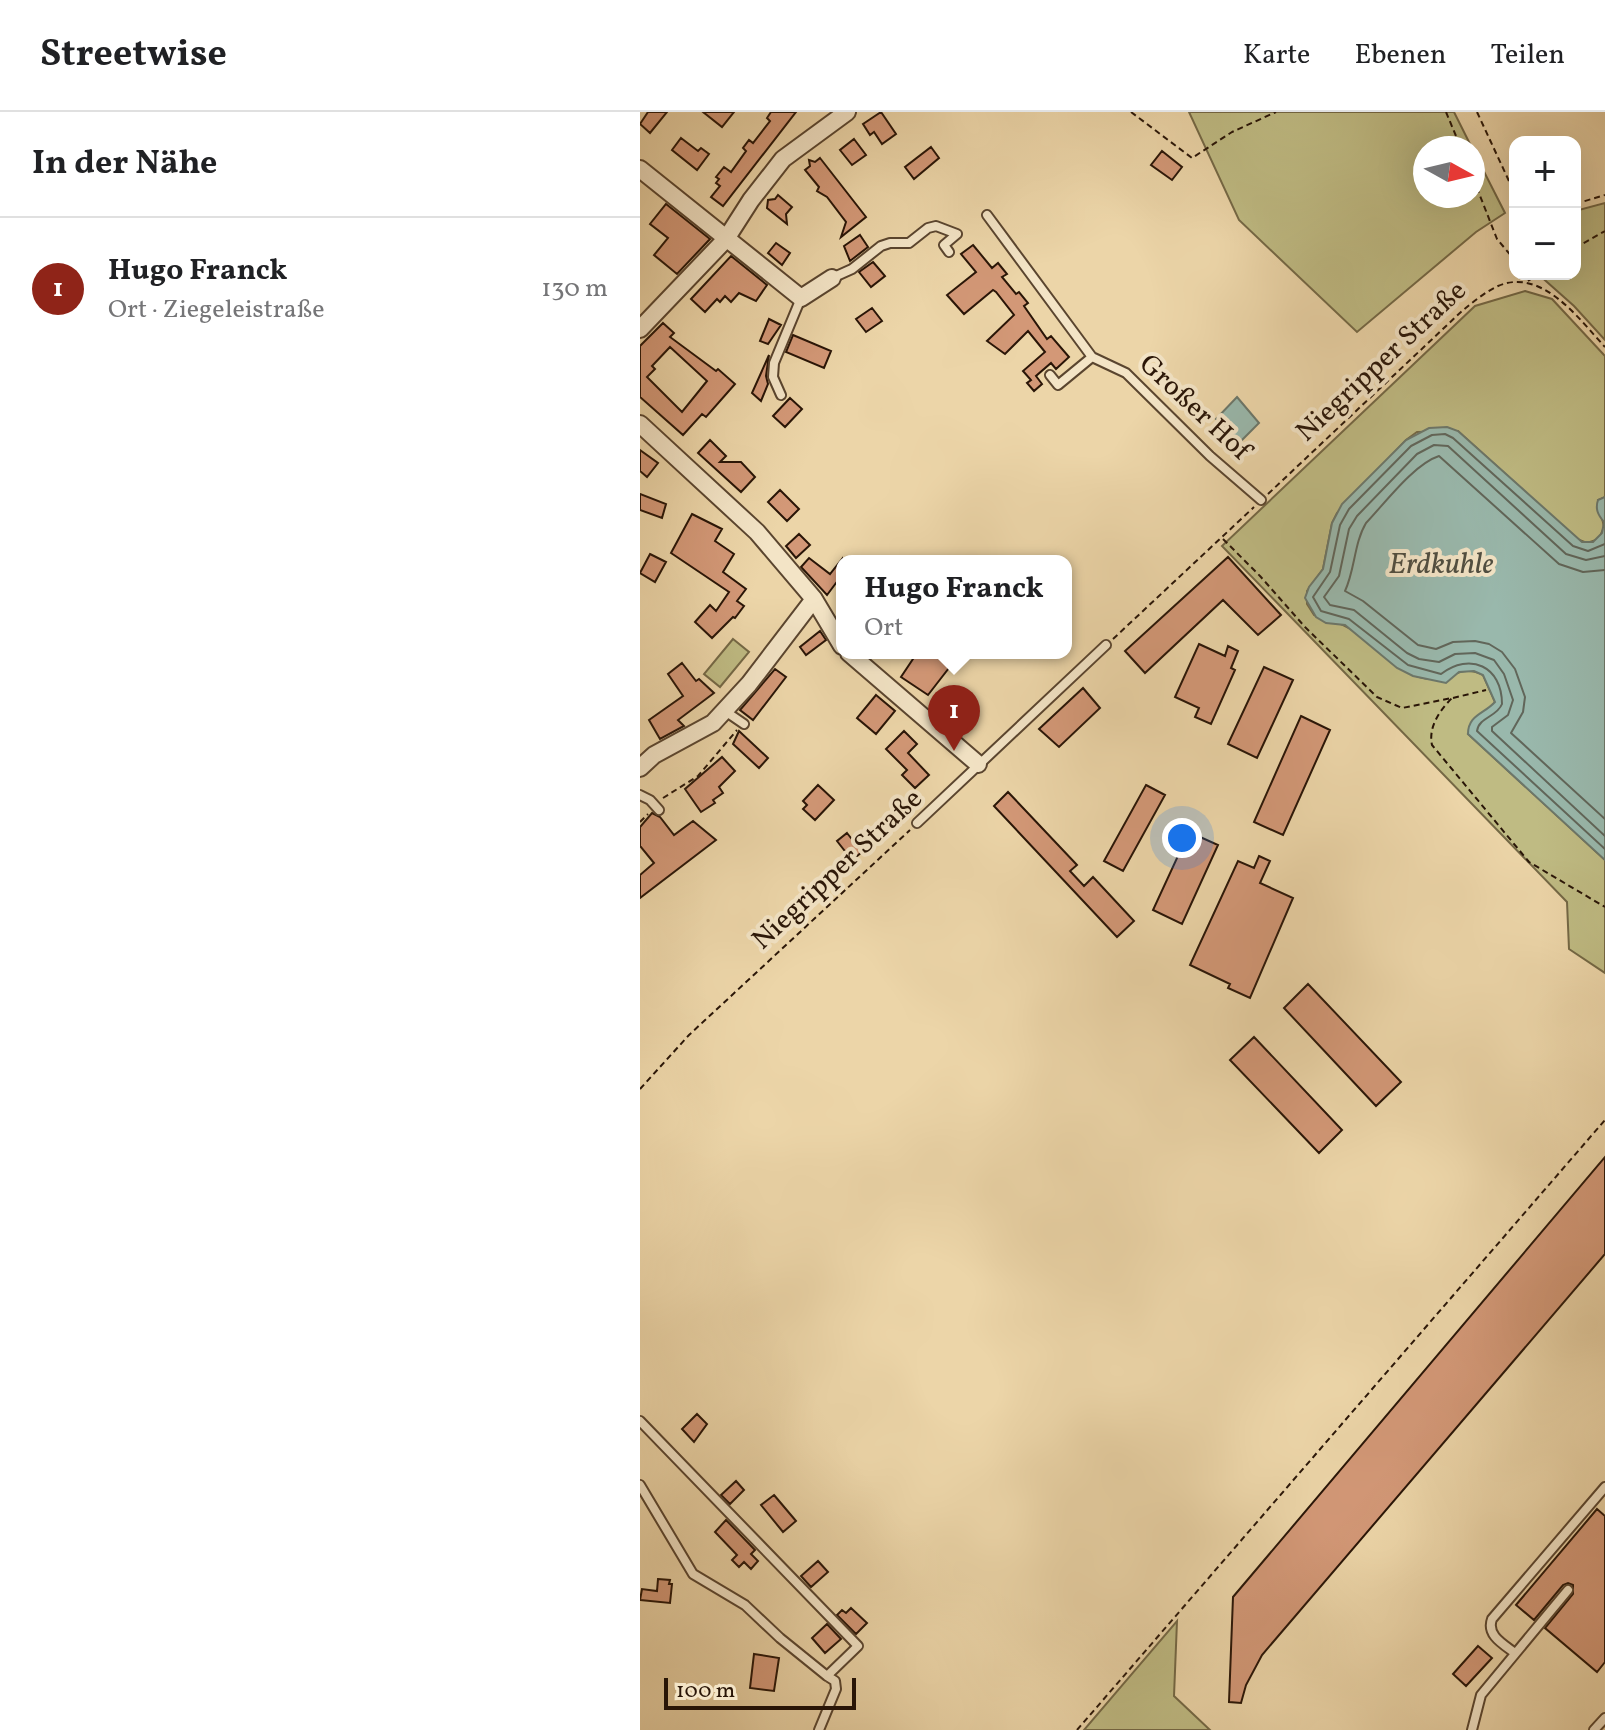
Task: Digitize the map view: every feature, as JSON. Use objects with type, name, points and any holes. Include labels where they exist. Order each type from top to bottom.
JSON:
[{"type":"street","points":[[640,329],[726,239],[783,159],[847,112]]},
{"type":"street","points":[[640,169],[801,298],[832,278]]},
{"type":"street","points":[[640,424],[757,532],[814,599],[836,636]]},
{"type":"street","points":[[640,768],[661,750],[713,723],[749,684],[814,599]]},
{"type":"street","points":[[856,659],[978,764]]},
{"type":"lane","name":"Großer Hof","points":[[987,215],[1092,357],[1126,373],[1210,456],[1261,500]]},
{"type":"lane","points":[[832,278],[852,269],[881,246],[909,243],[928,228],[936,226],[957,234],[944,245],[949,252]]},
{"type":"lane","points":[[781,395],[773,377],[774,363],[801,298]]},
{"type":"lane","points":[[1050,375],[1058,385],[1092,357]]},
{"type":"lane","name":"Niegripper Straße","points":[[917,823],[1106,645]]},
{"type":"lane","points":[[725,710],[743,723]]},
{"type":"lane","points":[[640,795],[657,808]]},
{"type":"lane","points":[[640,1421],[858,1646],[827,1676]]},
{"type":"lane","points":[[640,1485],[693,1574],[745,1605],[835,1681],[836,1689],[819,1730]]},
{"type":"lane","points":[[1515,1653],[1493,1635],[1490,1626],[1492,1619],[1605,1487]]},
{"type":"lane","points":[[1472,1730],[1481,1695],[1568,1590]]},
{"type":"lane","points":[[1594,1730],[1605,1718]]},
{"type":"path","points":[[1131,112],[1192,158],[1232,132],[1276,112]]},
{"type":"path","points":[[1446,112],[1456,136]]},
{"type":"path","points":[[1477,112],[1509,181]]},
{"type":"path","points":[[1581,202],[1605,195]]},
{"type":"path","points":[[1485,208],[1497,239],[1509,253]]},
{"type":"path","points":[[1581,245],[1605,231]]},
{"type":"path","name":"Niegripper Straße","points":[[1106,645],[1462,311],[1491,290],[1518,281],[1527,282],[1557,299],[1605,347]]},
{"type":"path","points":[[1222,538],[1305,627],[1377,697],[1402,708],[1486,690]]},
{"type":"path","points":[[1452,698],[1433,725],[1430,740],[1434,748],[1529,862],[1605,907]]},
{"type":"path","points":[[640,822],[657,808],[665,796],[683,788],[698,776],[743,723]]},
{"type":"path","name":"Niegripper Straße","points":[[640,1089],[689,1035],[917,823]]},
{"type":"path","points":[[1077,1730],[1605,1120]]},
{"type":"shaded area","points":[[1189,112],[1454,112],[1466,136],[1413,136],[1413,208],[1485,208],[1485,174],[1505,213],[1476,232],[1357,332],[1239,220]]},
{"type":"shaded area","points":[[1605,203],[1605,340],[1545,280],[1581,280],[1581,209]]},
{"type":"shaded area","points":[[1525,291],[1552,299],[1605,356],[1605,497],[1598,500],[1604,527],[1599,539],[1587,543],[1577,539],[1458,431],[1417,432],[1337,513],[1332,523],[1323,569],[1307,591],[1307,604],[1314,615],[1353,630],[1387,659],[1419,677],[1438,679],[1467,671],[1483,675],[1495,702],[1468,734],[1605,860],[1605,973],[1569,949],[1567,902],[1222,546],[1475,306]]},
{"type":"shaded area","points":[[733,639],[749,652],[720,687],[704,674]]},
{"type":"shaded area","points":[[1177,1621],[1174,1696],[1210,1730],[1084,1730]]},
{"type":"water","points":[[1237,397],[1259,423],[1240,442],[1216,419]]},
{"type":"water","name":"Erdkuhle","points":[[1447,427],[1458,431],[1582,542],[1593,542],[1602,533],[1604,522],[1597,506],[1598,500],[1605,497],[1605,860],[1468,734],[1474,719],[1495,702],[1483,675],[1474,671],[1459,672],[1446,683],[1413,676],[1397,668],[1345,625],[1326,623],[1316,617],[1305,598],[1309,587],[1323,569],[1332,523],[1342,504],[1406,440],[1429,428]]},
{"type":"building","points":[[648,112],[667,112],[650,133],[640,124]]},
{"type":"building","points":[[703,112],[734,112],[722,127]]},
{"type":"building","points":[[771,112],[796,112],[723,206],[711,197],[720,186],[716,183],[719,179],[716,177],[724,167],[731,172],[746,151],[743,148],[749,140],[753,143],[770,121],[767,118]]},
{"type":"building","points":[[881,112],[896,134],[882,144],[874,132],[870,135],[863,124]]},
{"type":"building","points":[[681,138],[698,151],[701,148],[709,154],[697,170],[672,150]]},
{"type":"building","points":[[854,139],[866,155],[852,165],[840,150]]},
{"type":"building","points":[[931,147],[939,158],[914,179],[905,167]]},
{"type":"building","points":[[1162,151],[1182,167],[1172,180],[1151,165]]},
{"type":"building","points":[[820,158],[866,217],[841,237],[846,222],[827,197],[817,191],[819,187],[805,170],[810,166],[809,160],[815,162]]},
{"type":"building","points":[[778,195],[792,207],[786,214],[787,224],[767,208],[768,200]]},
{"type":"building","points":[[666,204],[710,239],[677,274],[654,255],[668,238],[650,224]]},
{"type":"building","points":[[860,235],[868,247],[850,261],[844,246]]},
{"type":"building","points":[[776,243],[790,253],[782,265],[768,253]]},
{"type":"building","points":[[973,245],[992,268],[998,263],[1007,274],[1002,277],[1028,303],[1024,306],[1047,339],[1051,336],[1069,357],[1056,369],[1051,363],[1036,376],[1042,384],[1034,391],[1027,383],[1031,380],[1023,371],[1045,352],[1028,331],[1005,354],[987,341],[1014,315],[996,292],[993,290],[964,314],[947,295],[976,272],[961,254]]},
{"type":"building","points":[[731,256],[767,285],[756,301],[739,293],[731,302],[725,296],[720,302],[717,299],[705,312],[691,299]]},
{"type":"building","points":[[873,262],[885,276],[871,287],[859,272]]},
{"type":"building","points":[[872,308],[882,321],[866,332],[856,319]]},
{"type":"building","points":[[769,319],[781,325],[768,344],[760,341]]},
{"type":"building","points":[[663,323],[674,333],[670,337],[735,384],[706,417],[702,414],[683,435],[640,397],[640,346]],"holes":[[[670,347],[707,381],[682,412],[647,377],[655,369],[652,366]]]},
{"type":"building","points":[[793,335],[831,351],[824,368],[786,352]]},
{"type":"building","points":[[769,355],[768,384],[761,401],[752,393]]},
{"type":"building","points":[[790,398],[802,409],[785,427],[773,416]]},
{"type":"building","points":[[710,440],[726,456],[720,462],[741,462],[755,477],[741,492],[698,453]]},
{"type":"building","points":[[640,450],[658,463],[647,477],[640,471]]},
{"type":"building","points":[[780,490],[799,509],[787,521],[768,502]]},
{"type":"building","points":[[640,494],[666,504],[662,518],[640,510]]},
{"type":"building","points":[[692,514],[722,529],[715,541],[734,554],[723,572],[746,589],[737,601],[744,606],[712,638],[695,622],[710,605],[716,611],[729,592],[671,553]]},
{"type":"building","points":[[799,534],[810,545],[796,558],[786,546]]},
{"type":"building","points":[[650,554],[666,562],[655,582],[640,573]]},
{"type":"building","points":[[1228,557],[1281,615],[1258,635],[1223,600],[1145,673],[1125,651]]},
{"type":"building","points":[[809,558],[830,574],[836,566],[836,583],[827,595],[801,567]]},
{"type":"building","points":[[820,631],[826,640],[806,655],[800,647]]},
{"type":"building","points":[[1199,644],[1225,656],[1228,646],[1238,651],[1231,668],[1235,670],[1211,724],[1195,717],[1199,708],[1175,697]]},
{"type":"building","points":[[913,659],[945,659],[952,664],[928,695],[901,677]]},
{"type":"building","points":[[682,663],[696,681],[699,679],[714,693],[678,720],[684,726],[660,739],[649,720],[683,696],[668,674]]},
{"type":"building","points":[[1264,667],[1293,680],[1257,758],[1228,744]]},
{"type":"building","points":[[775,669],[786,677],[753,720],[740,710]]},
{"type":"building","points":[[1083,688],[1100,708],[1059,747],[1039,729]]},
{"type":"building","points":[[876,695],[895,711],[876,734],[857,718]]},
{"type":"building","points":[[1301,716],[1330,730],[1283,835],[1254,822]]},
{"type":"building","points":[[739,731],[768,758],[759,768],[733,744]]},
{"type":"building","points":[[904,731],[917,744],[908,753],[929,775],[915,788],[902,775],[907,770],[886,749]]},
{"type":"building","points":[[722,757],[735,771],[719,787],[723,793],[713,800],[715,803],[701,812],[685,789]]},
{"type":"building","points":[[818,785],[834,800],[815,820],[803,809],[807,805],[803,801]]},
{"type":"building","points":[[1146,785],[1165,795],[1123,871],[1104,861]]},
{"type":"building","points":[[1008,792],[1077,865],[1070,871],[1084,886],[1093,877],[1134,921],[1117,937],[994,806]]},
{"type":"building","points":[[652,813],[660,817],[674,835],[693,821],[716,840],[640,898],[640,875],[654,863],[640,846],[640,827]]},
{"type":"building","points":[[1189,832],[1218,845],[1182,924],[1153,910]]},
{"type":"building","points":[[847,833],[862,852],[852,860],[837,841]]},
{"type":"building","points":[[1259,856],[1270,861],[1260,883],[1293,898],[1250,998],[1228,988],[1230,984],[1190,965],[1238,861],[1254,868]]},
{"type":"building","points":[[1308,984],[1401,1082],[1376,1106],[1284,1008]]},
{"type":"building","points":[[1254,1037],[1342,1130],[1319,1153],[1230,1060]]},
{"type":"building","points":[[1605,1157],[1605,1254],[1262,1655],[1246,1685],[1241,1703],[1229,1702],[1233,1597]]},
{"type":"building","points":[[697,1414],[707,1424],[694,1442],[682,1429]]},
{"type":"building","points":[[736,1481],[744,1490],[730,1504],[721,1495]]},
{"type":"building","points":[[774,1495],[796,1521],[783,1532],[761,1505]]},
{"type":"building","points":[[1597,1509],[1605,1516],[1605,1662],[1597,1672],[1545,1628],[1573,1594],[1573,1585],[1563,1585],[1534,1620],[1516,1605]]},
{"type":"building","points":[[726,1520],[755,1550],[751,1554],[758,1561],[751,1569],[744,1562],[739,1567],[732,1560],[737,1555],[715,1532]]},
{"type":"building","points":[[818,1561],[828,1572],[811,1587],[801,1576]]},
{"type":"building","points":[[658,1579],[670,1580],[669,1584],[672,1584],[670,1603],[640,1600],[642,1589],[657,1591]]},
{"type":"building","points":[[851,1608],[867,1623],[856,1634],[837,1615]]},
{"type":"building","points":[[827,1624],[841,1639],[825,1653],[812,1638]]},
{"type":"building","points":[[1478,1646],[1492,1658],[1466,1686],[1453,1674]]},
{"type":"building","points":[[754,1654],[779,1658],[774,1691],[750,1688]]},
{"type":"place","name":"Hugo Franck","points":[[954,751]]}]
